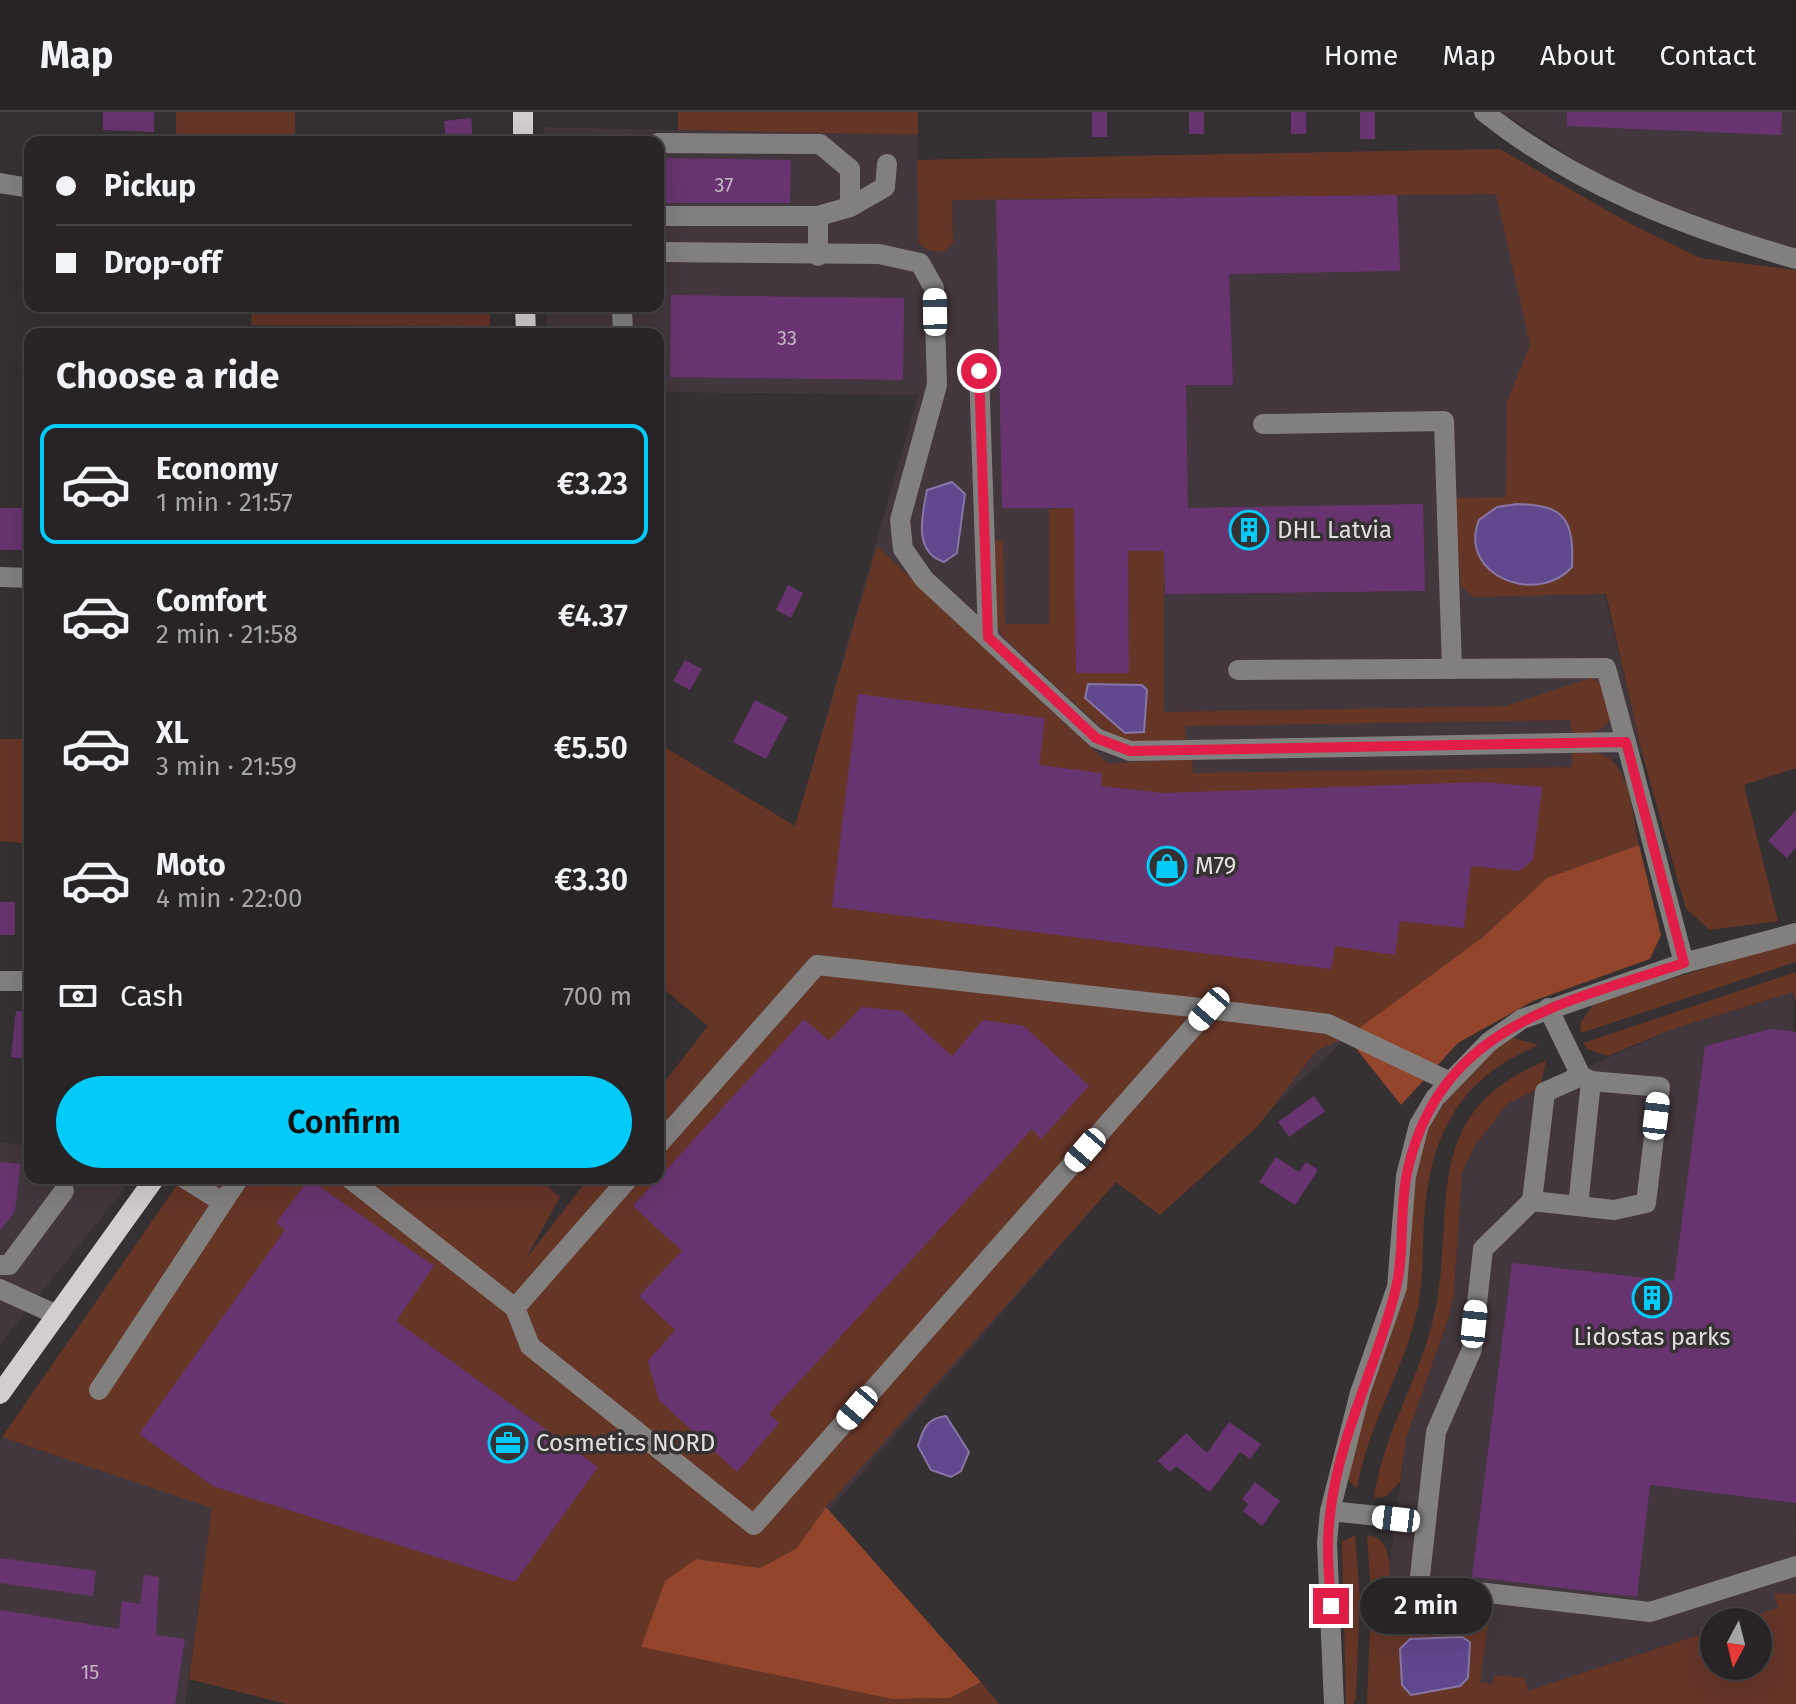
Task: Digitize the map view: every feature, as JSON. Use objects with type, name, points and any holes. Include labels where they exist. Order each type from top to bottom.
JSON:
[{"type":"main road","points":[[523,112],[523,136]]},
{"type":"main road","points":[[0,1394],[151,1184]]},
{"type":"street","points":[[1484,112],[1523,143],[1566,170],[1655,211],[1796,259]]},
{"type":"street","points":[[664,143],[820,144],[850,169],[850,207]]},
{"type":"street","points":[[664,216],[818,216],[850,207],[885,187],[887,164]]},
{"type":"street","points":[[0,183],[24,187]]},
{"type":"street","points":[[818,216],[818,256]]},
{"type":"street","points":[[664,252],[902,256],[920,263],[934,288],[937,385],[900,520],[903,549],[924,579],[1096,738],[1130,751],[1626,742]]},
{"type":"street","points":[[979,371],[988,637]]},
{"type":"street","points":[[1263,424],[1444,421],[1452,669]]},
{"type":"street","points":[[0,577],[24,578]]},
{"type":"street","points":[[1238,670],[1606,668],[1684,963]]},
{"type":"street","points":[[1334,1704],[1327,1543],[1330,1511],[1360,1393],[1397,1287],[1406,1176],[1419,1125],[1448,1081],[1489,1042],[1522,1019],[1684,963],[1796,933]]},
{"type":"street","points":[[664,1138],[817,965],[1328,1024],[1448,1081]]},
{"type":"street","points":[[0,981],[24,981]]},
{"type":"street","points":[[1548,1008],[1586,1079],[1578,1206]]},
{"type":"street","points":[[357,1184],[515,1308],[530,1346],[754,1525],[1209,1009]]},
{"type":"street","points":[[1532,1201],[1614,1210],[1646,1203],[1660,1087],[1586,1079],[1545,1092],[1532,1201],[1483,1249],[1472,1349],[1436,1432],[1419,1585],[1650,1612],[1796,1566]]},
{"type":"street","points":[[194,1184],[221,1201]]},
{"type":"street","points":[[99,1390],[234,1184]]},
{"type":"street","points":[[515,1308],[624,1184]]},
{"type":"street","points":[[0,1265],[9,1265],[64,1191]]},
{"type":"street","points":[[0,1289],[57,1315]]},
{"type":"street","points":[[1330,1511],[1426,1521]]},
{"type":"shaded area","points":[[176,112],[295,112],[295,136],[176,136]]},
{"type":"shaded area","points":[[678,112],[918,112],[918,135],[678,130]]},
{"type":"shaded area","points":[[1501,112],[1796,112],[1796,251],[1750,239],[1619,188]]},
{"type":"shaded area","points":[[544,127],[918,135],[918,160],[1500,149],[1642,753],[1572,767],[1347,1037],[1160,1215],[1116,1182],[797,1548],[212,1509],[185,1704],[0,1704],[0,1440],[178,1184],[205,1184],[520,1266],[584,1184],[664,1184],[664,1082],[708,1026],[795,827],[918,395],[664,392],[664,328],[547,328],[546,312],[664,312],[664,136],[544,136]]},
{"type":"shaded area","points":[[1500,149],[1631,224],[1700,258],[1796,270],[1796,768],[1744,785],[1778,921],[1710,930],[1686,909],[1642,753],[1606,594],[1474,597],[1461,587],[1454,498],[1506,497],[1507,402],[1530,345],[1496,194],[952,200],[953,244],[936,252],[919,243],[917,160]]},
{"type":"shaded area","points":[[252,312],[490,312],[490,326],[251,325]]},
{"type":"shaded area","points":[[347,326],[495,327],[495,328]]},
{"type":"shaded area","points":[[952,482],[965,494],[957,553],[944,562],[928,550],[922,522],[927,490]]},
{"type":"shaded area","points":[[1517,504],[1556,512],[1568,526],[1572,567],[1557,578],[1540,584],[1522,584],[1504,579],[1490,570],[1479,556],[1475,540],[1479,520],[1497,507]]},
{"type":"shaded area","points":[[1074,508],[1077,673],[1129,673],[1128,551],[1164,551],[1164,712],[1506,706],[1591,678],[1600,682],[1610,719],[1598,730],[1572,734],[1570,720],[1185,726],[1185,740],[1123,742],[1100,727],[1002,636],[993,615],[993,540],[1003,540],[1005,624],[1049,624],[1049,509]],"holes":[[[1085,698],[1144,732],[1124,733]]]},
{"type":"shaded area","points":[[877,546],[1108,764],[1192,757],[1193,773],[1572,767],[1572,752],[1593,753],[1614,762],[1626,783],[1639,845],[1547,878],[1483,937],[1347,1037],[1316,1051],[1257,1127],[1160,1215],[1116,1182],[826,1507],[797,1548],[760,1568],[696,1559],[642,1647],[892,1699],[950,1698],[981,1682],[999,1704],[286,1704],[189,1679],[212,1508],[2,1437],[178,1184],[545,1184],[560,1197],[525,1260],[584,1184],[664,1184],[664,1082],[708,1026],[664,989],[664,747],[795,826]]},
{"type":"shaded area","points":[[1088,684],[1142,685],[1147,690],[1144,732],[1125,733],[1085,698]]},
{"type":"shaded area","points":[[0,739],[24,739],[24,843],[0,841]]},
{"type":"shaded area","points":[[1639,845],[1661,935],[1650,959],[1533,1001],[1458,1043],[1401,1105],[1347,1037],[1483,937],[1547,878]]},
{"type":"shaded area","points":[[1796,941],[1796,962],[1581,1033],[1580,1024],[1595,1002]]},
{"type":"shaded area","points":[[1796,972],[1796,1003],[1793,992],[1670,1030],[1608,1056],[1588,1049],[1583,1043]]},
{"type":"shaded area","points":[[1793,992],[1796,1614],[1772,1619],[1772,1608],[1700,1608],[1700,1643],[1504,1704],[1391,1704],[1387,1586],[1406,1439],[1454,1294],[1462,1173],[1474,1147],[1507,1103],[1670,1030]]},
{"type":"shaded area","points":[[1510,1037],[1539,1045],[1487,1075],[1468,1094],[1441,1138],[1427,1193],[1419,1303],[1410,1337],[1368,1444],[1357,1489],[1348,1479],[1424,1135],[1462,1082]]},
{"type":"shaded area","points":[[1546,1061],[1540,1088],[1507,1104],[1474,1147],[1462,1173],[1454,1294],[1449,1316],[1406,1439],[1400,1482],[1386,1496],[1374,1498],[1385,1452],[1433,1320],[1440,1281],[1450,1170],[1459,1138],[1476,1108],[1504,1083]]},
{"type":"shaded area","points":[[0,1142],[24,1145],[24,1184],[128,1184],[0,1344]]},
{"type":"shaded area","points":[[946,1416],[969,1452],[961,1471],[951,1477],[931,1470],[918,1446],[927,1425],[934,1419]]},
{"type":"shaded area","points":[[826,1507],[981,1682],[950,1698],[892,1699],[641,1647],[665,1581],[696,1559],[760,1568],[797,1548]]},
{"type":"shaded area","points":[[1355,1535],[1360,1597],[1356,1697],[1354,1704],[1346,1704],[1342,1542]]},
{"type":"shaded area","points":[[1367,1535],[1377,1538],[1388,1555],[1389,1611],[1488,1624],[1480,1682],[1493,1684],[1495,1675],[1524,1678],[1528,1691],[1700,1635],[1700,1680],[1772,1680],[1772,1610],[1778,1608],[1774,1593],[1796,1594],[1796,1704],[1367,1704],[1371,1596]]},
{"type":"shaded area","points":[[1462,1637],[1470,1642],[1468,1678],[1460,1686],[1411,1695],[1402,1685],[1400,1649],[1410,1639]]},
{"type":"building","points":[[103,112],[154,112],[154,132],[103,130]]},
{"type":"building","points":[[1092,112],[1107,112],[1107,137],[1092,137]]},
{"type":"building","points":[[1189,112],[1204,112],[1204,134],[1189,134]]},
{"type":"building","points":[[1291,112],[1306,112],[1306,134],[1291,134]]},
{"type":"building","points":[[1360,112],[1375,112],[1375,139],[1360,139]]},
{"type":"building","points":[[1567,112],[1782,112],[1781,135],[1567,126]]},
{"type":"building","points":[[471,118],[472,136],[445,136],[444,121]]},
{"type":"building","points":[[664,158],[791,160],[790,203],[664,203]]},
{"type":"building","points":[[1397,195],[1400,271],[1229,274],[1233,385],[1186,385],[1188,508],[1423,504],[1425,591],[1165,594],[1164,551],[1128,551],[1129,673],[1076,673],[1074,508],[1002,508],[996,200]]},
{"type":"building","points":[[671,295],[904,298],[903,380],[670,377]]},
{"type":"building","points":[[0,508],[22,508],[22,550],[0,550]]},
{"type":"building","points":[[788,585],[803,593],[791,618],[776,610]]},
{"type":"building","points":[[685,660],[702,669],[690,690],[673,681]]},
{"type":"building","points":[[858,694],[1045,718],[1039,765],[1102,773],[1101,786],[1163,793],[1482,782],[1542,787],[1533,860],[1520,871],[1471,866],[1464,928],[1400,921],[1395,955],[1335,946],[1331,969],[832,907]]},
{"type":"building","points":[[755,700],[788,717],[766,759],[733,742]]},
{"type":"building","points":[[1796,810],[1796,847],[1787,858],[1768,841]]},
{"type":"building","points":[[0,902],[15,902],[15,935],[0,935]]},
{"type":"building","points":[[862,1007],[902,1011],[952,1056],[983,1020],[1024,1026],[1089,1086],[1041,1139],[1032,1129],[769,1414],[779,1423],[737,1472],[659,1400],[648,1361],[675,1330],[639,1296],[682,1251],[633,1206],[653,1184],[664,1184],[664,1172],[804,1019],[829,1041]]},
{"type":"building","points":[[16,1011],[24,1012],[24,1058],[11,1057]]},
{"type":"building","name":"Lidostas parks","points":[[1771,1029],[1796,1032],[1796,1503],[1650,1485],[1637,1597],[1472,1577],[1512,1263],[1674,1281],[1705,1046]]},
{"type":"building","points":[[1314,1096],[1325,1111],[1289,1137],[1278,1122]]},
{"type":"building","points":[[1276,1157],[1299,1172],[1306,1162],[1318,1170],[1295,1205],[1259,1182]]},
{"type":"building","points":[[0,1162],[21,1164],[15,1211],[0,1231]]},
{"type":"building","points":[[305,1184],[316,1184],[434,1266],[396,1321],[598,1467],[515,1582],[213,1486],[139,1434],[285,1230],[276,1223]]},
{"type":"building","points":[[1229,1422],[1261,1444],[1250,1459],[1240,1452],[1210,1492],[1176,1466],[1170,1472],[1158,1461],[1186,1433],[1207,1453]]},
{"type":"building","points":[[1255,1482],[1280,1501],[1262,1526],[1243,1511],[1248,1504],[1242,1499]]},
{"type":"building","points":[[0,1558],[96,1571],[93,1596],[0,1583]]},
{"type":"building","points":[[144,1575],[159,1577],[156,1635],[185,1639],[175,1704],[0,1704],[0,1610],[119,1629],[122,1601],[140,1604]]},
{"type":"place","name":"DHL Latvia","points":[[1249,530]]},
{"type":"place","name":"M79","points":[[1167,866]]},
{"type":"place","name":"Lidostas parks","points":[[1652,1298]]},
{"type":"place","name":"Cosmetics NORD","points":[[508,1443]]},
{"type":"route","points":[[979,371],[988,637],[1096,738],[1112,747],[1130,751],[1626,742],[1684,963],[1522,1019],[1489,1042],[1448,1081],[1419,1125],[1406,1176],[1397,1287],[1360,1393],[1330,1511],[1327,1543],[1331,1606]]}]
